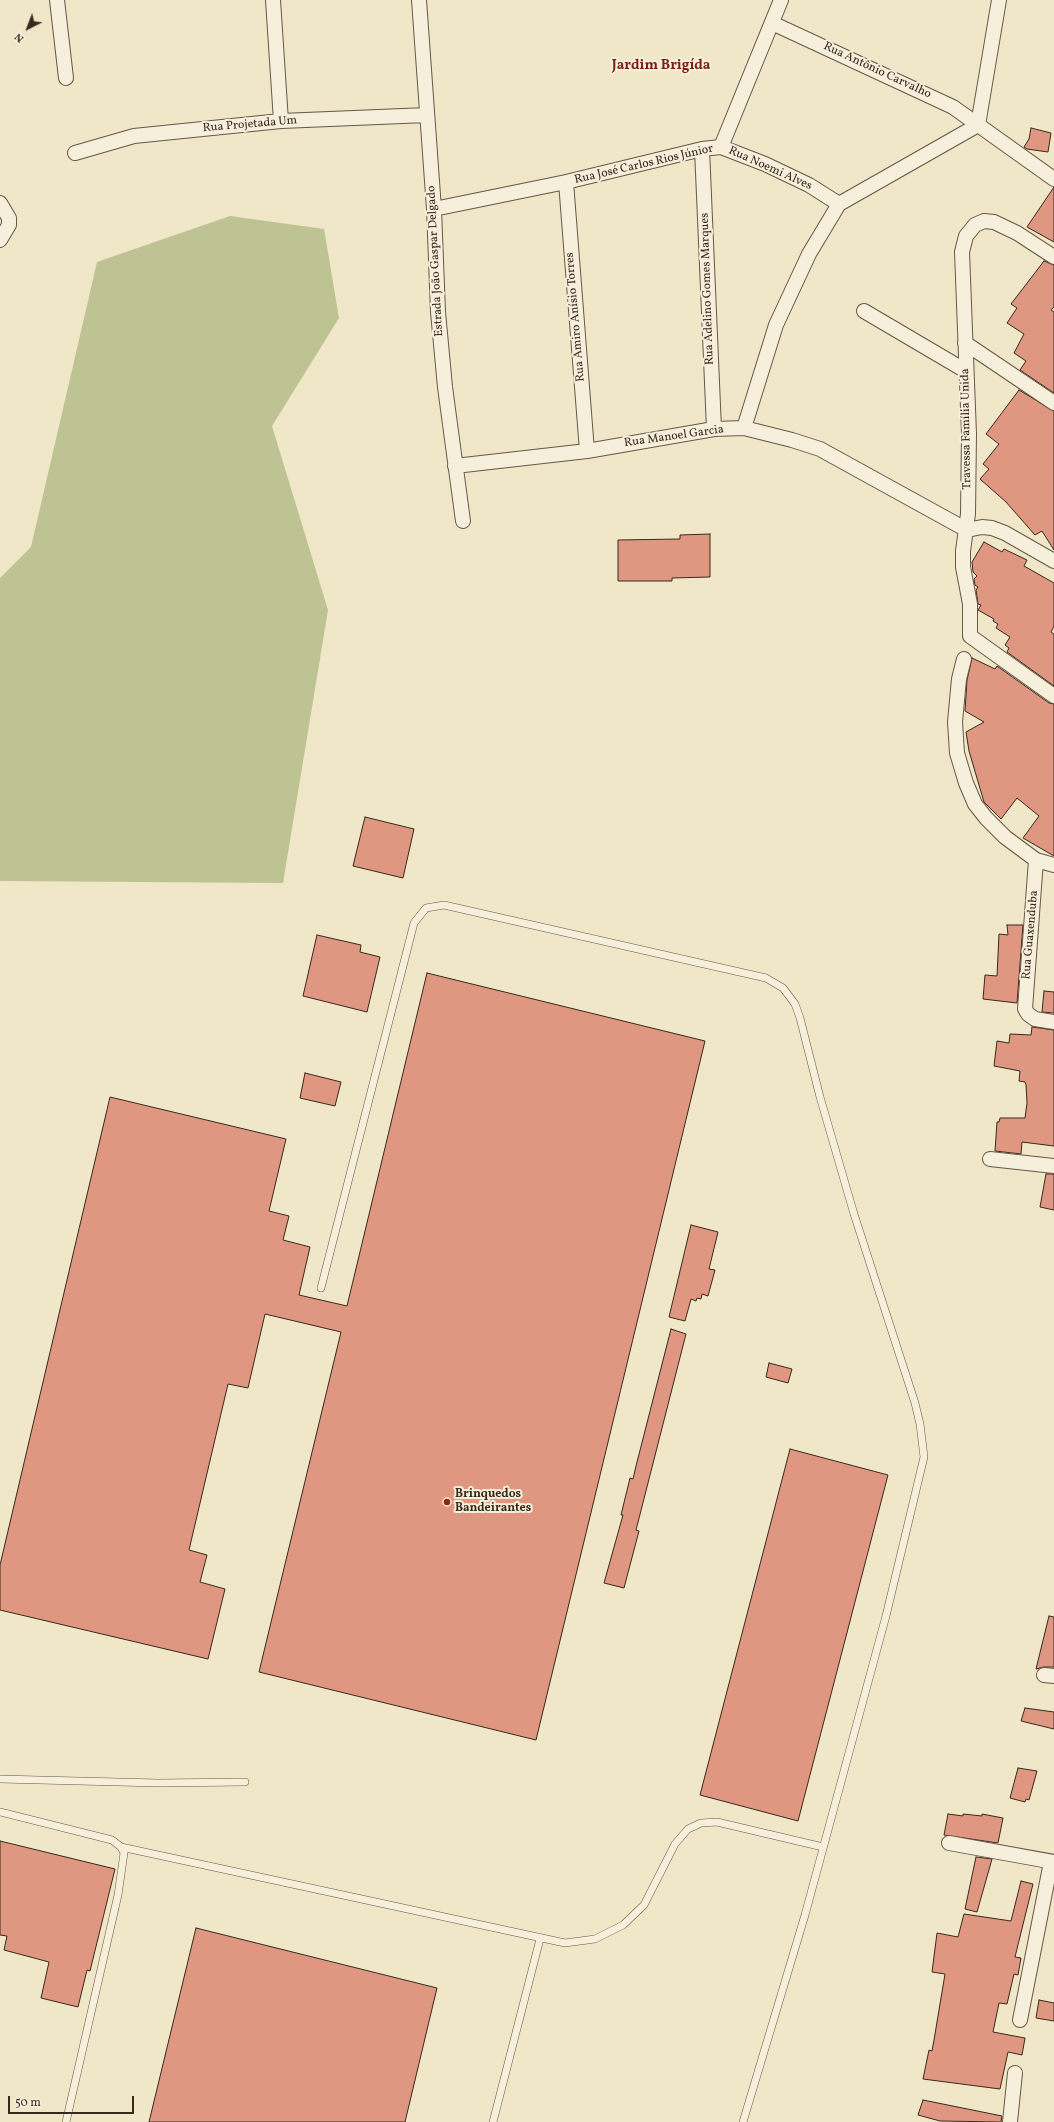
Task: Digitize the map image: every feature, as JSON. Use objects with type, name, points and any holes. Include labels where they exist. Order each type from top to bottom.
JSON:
[{"type":"street","points":[[57,0],[66,78]]},
{"type":"street","points":[[273,0],[281,121]]},
{"type":"street","name":"Estrada João Gaspar Delgado","points":[[419,0],[434,209],[439,319],[445,387],[463,521]]},
{"type":"street","name":"Rua José Carlos Rios Júnior","points":[[434,209],[566,182],[702,149],[721,147],[781,0]]},
{"type":"street","points":[[744,428],[776,326],[809,254],[838,204],[978,125],[999,0]]},
{"type":"street","name":"Rua Antônio Carvalho","points":[[772,23],[929,94],[954,107],[1035,168],[1054,179]]},
{"type":"street","name":"Rua Projetada Um","points":[[75,153],[134,136],[281,121],[427,114]]},
{"type":"street","name":"Rua Noemi Alves","points":[[721,147],[765,164],[809,185],[838,204]]},
{"type":"street","name":"Rua Adelino Gomes Marques","points":[[702,149],[714,429]]},
{"type":"street","points":[[1035,168],[1054,167]]},
{"type":"street","name":"Rua Amiro Anísio Torres","points":[[566,182],[587,451]]},
{"type":"street","points":[[0,204],[9,218],[9,225],[0,240]]},
{"type":"street","name":"Travessa Família Unida","points":[[1054,257],[1017,233],[994,222],[984,221],[975,225],[966,236],[962,252],[969,434],[967,530],[963,551],[963,567],[970,604],[970,636],[1054,696]]},
{"type":"street","points":[[864,311],[966,371]]},
{"type":"street","points":[[965,343],[1054,403]]},
{"type":"street","name":"Rua Manoel Garcia","points":[[455,466],[587,451],[714,429],[744,428],[792,440],[820,449],[967,530]]},
{"type":"street","points":[[967,530],[982,527],[992,528],[1005,533],[1054,561]]},
{"type":"street","points":[[964,659],[959,679],[955,722],[957,752],[966,783],[976,804],[986,818],[1005,837],[1036,860],[1054,865]]},
{"type":"street","name":"Rua Guaxenduba","points":[[1036,860],[1025,1009],[1028,1014],[1036,1018],[1054,1022]]},
{"type":"street","points":[[990,1159],[1054,1166]]},
{"type":"street","points":[[949,1843],[1053,1862],[1020,2020]]},
{"type":"street","points":[[1010,2122],[1015,2073]]},
{"type":"lane","points":[[321,1288],[414,923],[426,908],[444,905],[766,978],[784,988],[795,1004],[854,1214],[915,1402],[920,1424],[924,1457],[886,1616],[803,1922],[743,2122]]},
{"type":"lane","points":[[0,1779],[158,1783],[244,1782]]},
{"type":"lane","points":[[0,1812],[112,1840],[121,1847],[540,1939],[565,1943],[595,1940],[623,1925],[644,1905],[675,1844],[688,1829],[701,1823],[717,1822],[823,1847]]},
{"type":"lane","points":[[66,2122],[118,1895],[125,1859],[121,1847]]},
{"type":"lane","points":[[493,2122],[540,1939]]},
{"type":"green space","points":[[230,216],[324,229],[339,318],[272,426],[328,610],[283,883],[0,881],[0,578],[31,547],[97,262]]},
{"type":"building","points":[[1031,128],[1051,133],[1048,152],[1027,149],[1024,147],[1029,139]]},
{"type":"building","points":[[1054,187],[1054,242],[1027,227]]},
{"type":"building","points":[[1044,261],[1054,265],[1054,307],[1051,310],[1054,312],[1054,393],[1020,370],[1026,361],[1014,353],[1024,334],[1007,323],[1017,308],[1011,304]]},
{"type":"building","points":[[1019,390],[1054,411],[1054,550],[1042,531],[1035,535],[1006,502],[980,479],[989,469],[983,464],[999,444],[986,434]]},
{"type":"building","points":[[710,534],[710,577],[672,578],[672,581],[618,581],[618,540],[680,539],[680,535]]},
{"type":"building","points":[[984,542],[1002,552],[1004,549],[1027,560],[1024,566],[1054,583],[1054,626],[1051,632],[1054,634],[1054,686],[1007,652],[1009,648],[1005,645],[1010,637],[996,628],[998,624],[993,621],[994,619],[978,610],[981,605],[978,604],[976,590],[978,587],[975,585],[974,579],[977,576],[973,572],[972,562]]},
{"type":"building","points":[[972,658],[995,669],[997,666],[1049,703],[1054,704],[1054,856],[1023,838],[1039,816],[1017,798],[1001,819],[984,802],[969,751],[966,732],[984,722],[965,711],[967,680]]},
{"type":"building","points":[[365,817],[414,829],[403,878],[353,866]]},
{"type":"building","points":[[1007,925],[1023,925],[1017,1003],[983,999],[985,975],[997,976],[999,934],[1008,935]]},
{"type":"building","points":[[317,935],[361,945],[360,952],[380,957],[367,1012],[303,996]]},
{"type":"building","name":"Brinquedos Bandeirantes","points":[[427,973],[705,1041],[536,1740],[259,1672],[341,1332],[265,1314],[248,1388],[228,1384],[189,1550],[207,1555],[200,1582],[225,1589],[208,1659],[0,1610],[0,1565],[110,1097],[286,1139],[269,1211],[289,1216],[283,1240],[310,1247],[299,1295],[347,1306]]},
{"type":"building","points":[[1044,991],[1054,992],[1054,1013],[1042,1012]]},
{"type":"building","points":[[1032,1027],[1054,1030],[1054,1146],[1022,1142],[1021,1154],[995,1151],[997,1122],[999,1122],[1000,1118],[1025,1118],[1027,1103],[1025,1082],[1019,1081],[1020,1071],[994,1066],[997,1041],[1009,1043],[1010,1034],[1031,1035]]},
{"type":"building","points":[[305,1073],[341,1082],[335,1106],[300,1098]]},
{"type":"building","points":[[1046,1174],[1054,1174],[1054,1210],[1040,1207]]},
{"type":"building","points":[[691,1225],[718,1232],[709,1269],[715,1270],[708,1296],[702,1294],[701,1299],[697,1298],[696,1301],[691,1299],[685,1321],[669,1317]]},
{"type":"building","points":[[671,1329],[686,1334],[636,1530],[639,1531],[624,1588],[604,1583],[623,1515],[621,1515],[630,1478],[633,1479]]},
{"type":"building","points":[[769,1363],[792,1369],[788,1383],[766,1377]]},
{"type":"building","points":[[790,1449],[888,1475],[798,1821],[700,1795]]},
{"type":"building","points":[[1049,1616],[1054,1617],[1054,1667],[1036,1669]]},
{"type":"building","points":[[1025,1708],[1054,1712],[1054,1729],[1021,1721]]},
{"type":"building","points":[[1018,1768],[1037,1771],[1029,1800],[1026,1799],[1025,1802],[1010,1798]]},
{"type":"building","points":[[948,1814],[982,1816],[982,1814],[1003,1818],[998,1843],[944,1835]]},
{"type":"building","points":[[0,1841],[115,1869],[90,1971],[87,1970],[78,2007],[41,1998],[49,1962],[4,1950],[7,1936],[0,1935]]},
{"type":"building","points":[[976,1857],[992,1859],[977,1912],[965,1909]]},
{"type":"building","points":[[1021,1881],[1033,1884],[1015,1957],[1021,1958],[1018,1975],[1014,1974],[1007,2004],[999,2003],[993,2032],[1025,2038],[1022,2055],[1008,2052],[1000,2089],[923,2079],[929,2050],[932,2051],[945,1974],[932,1972],[937,1933],[958,1937],[964,1914],[1011,1921]]},
{"type":"building","points":[[196,1928],[437,1988],[405,2122],[149,2122]]},
{"type":"building","points":[[1039,2000],[1054,2003],[1054,2021],[1036,2018]]},
{"type":"building","points":[[923,2100],[1002,2116],[1001,2122],[940,2121],[918,2115]]},
{"type":"place","name":"Brinquedos Bandeirantes","points":[[447,1502]]},
{"type":"district","name":"Jardim Brigída","points":[[661,66]]}]
